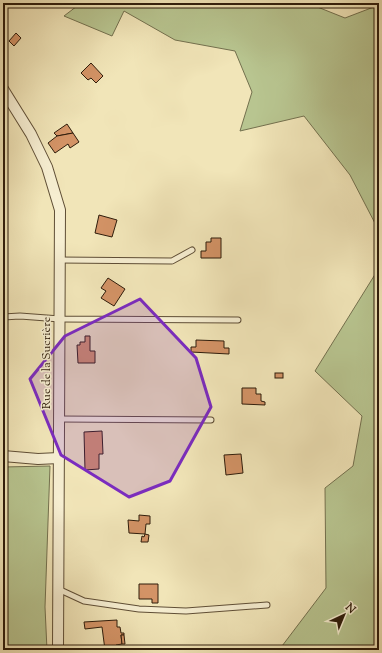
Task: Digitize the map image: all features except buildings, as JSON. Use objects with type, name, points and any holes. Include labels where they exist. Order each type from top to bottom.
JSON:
[{"type":"street","name":"Rue de la Sucrière","points":[[3,89],[31,134],[47,167],[60,210],[60,458],[57,589],[58,650]]},
{"type":"street","points":[[3,456],[38,459],[60,458]]},
{"type":"lane","points":[[60,260],[172,261],[192,250]]},
{"type":"lane","points":[[3,316],[60,319],[238,320]]},
{"type":"lane","points":[[60,420],[211,420]]},
{"type":"lane","points":[[57,589],[84,601],[139,609],[186,611],[267,605]]},
{"type":"highlighted area","points":[[140,299],[196,358],[211,407],[170,481],[129,497],[61,455],[30,379],[65,336]]},
{"type":"green space","points":[[81,3],[314,3],[315,6],[345,18],[379,5],[379,231],[350,175],[304,116],[240,131],[252,92],[235,51],[175,40],[124,11],[112,36],[64,16]]},
{"type":"green space","points":[[379,268],[379,650],[279,650],[326,588],[325,488],[353,466],[362,416],[315,371]]},
{"type":"green space","points":[[50,466],[45,607],[47,650],[3,650],[3,467]]}]
